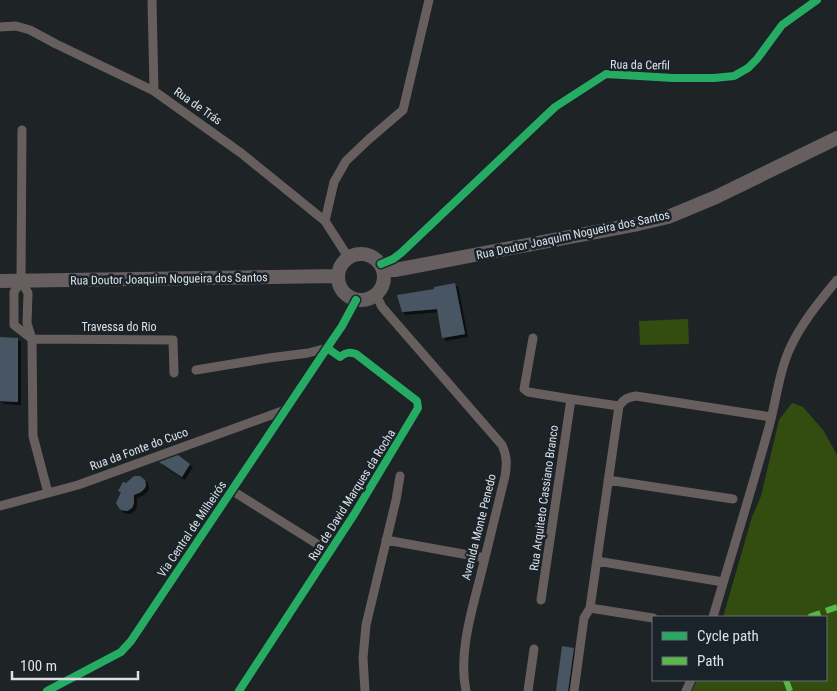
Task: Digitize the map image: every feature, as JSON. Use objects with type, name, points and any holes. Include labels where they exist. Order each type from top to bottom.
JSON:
[{"type":"main road","name":"Rua Doutor Joaquim Nogueira dos Santos","points":[[382,267],[396,270],[651,222],[708,201],[837,138]]},
{"type":"main road","points":[[368,254],[382,267],[384,281],[380,291],[367,300],[356,300],[345,294],[338,283],[340,266],[348,257],[368,254]]},
{"type":"main road","name":"Rua Doutor Joaquim Nogueira dos Santos","points":[[0,281],[338,276]]},
{"type":"street","points":[[152,0],[154,91]]},
{"type":"street","points":[[325,221],[334,182],[346,161],[403,110],[429,0]]},
{"type":"street","name":"Rua da Cerfil","points":[[382,267],[401,253],[555,108],[606,74],[673,78],[734,76],[748,68],[757,59],[782,25],[817,0]]},
{"type":"street","name":"Rua de Trás","points":[[0,27],[16,26],[30,30],[154,91],[241,153],[325,221],[348,257]]},
{"type":"street","points":[[22,130],[21,281],[28,293],[27,323],[32,339],[33,436],[48,493]]},
{"type":"street","points":[[713,616],[766,440],[790,348],[809,315],[837,280]]},
{"type":"street","points":[[21,281],[14,292],[14,325],[32,339]]},
{"type":"street","name":"Avenida Monte Penedo","points":[[376,295],[382,307],[502,445],[506,453],[505,476],[469,622],[465,654],[464,680],[466,691]]},
{"type":"street","name":"Via Central de Milheirós","points":[[48,691],[121,652],[131,641],[342,326],[356,300]]},
{"type":"street","points":[[533,338],[524,389],[528,392],[619,406]]},
{"type":"street","name":"Travessa do Rio","points":[[32,339],[173,340],[174,372]]},
{"type":"street","points":[[196,370],[308,353],[327,348]]},
{"type":"street","name":"Rua de David Marques da Rocha","points":[[240,691],[355,513],[418,405],[417,401],[356,354],[344,353],[340,357],[327,348]]},
{"type":"street","points":[[574,691],[584,618],[590,608],[619,406],[628,397],[636,396],[771,418]]},
{"type":"street","name":"Rua Arquiteto Cassiano Branco","points":[[541,600],[571,399]]},
{"type":"street","name":"Rua da Fonte do Cuco","points":[[0,506],[78,485],[285,410]]},
{"type":"street","points":[[365,691],[363,658],[366,625],[400,476]]},
{"type":"street","points":[[608,480],[733,499]]},
{"type":"street","points":[[232,490],[330,552]]},
{"type":"street","points":[[386,540],[485,558]]},
{"type":"street","points":[[597,561],[723,582]]},
{"type":"street","points":[[590,608],[652,618]]},
{"type":"street","points":[[528,691],[534,649]]},
{"type":"green space","points":[[688,319],[689,344],[640,345],[639,321]]},
{"type":"green space","points":[[792,403],[803,407],[823,430],[837,456],[837,691],[692,691],[697,681],[827,681],[827,616],[723,616],[752,517],[761,496],[779,420]]},
{"type":"building","points":[[455,283],[465,334],[442,338],[437,309],[402,312],[397,295],[434,289],[434,287]]},
{"type":"building","points":[[0,337],[18,338],[18,402],[0,401]]},
{"type":"building","points":[[178,455],[190,464],[182,477],[159,462]]},
{"type":"building","points":[[134,476],[140,476],[145,480],[145,488],[134,495],[132,508],[127,511],[121,510],[116,503],[121,492],[118,491],[123,482],[126,483]]},
{"type":"building","points":[[562,646],[574,648],[568,691],[556,691]]},
{"type":"marked path","points":[[812,616],[837,607]]},
{"type":"marked path","points":[[786,681],[790,691]]},
{"type":"cycle path","points":[[381,264],[401,253],[555,107],[606,74],[673,78],[734,76],[748,68],[757,59],[782,25],[817,0]]},
{"type":"cycle path","points":[[47,691],[121,652],[131,641],[342,326],[356,300]]},
{"type":"cycle path","points":[[239,691],[355,513],[418,408],[417,401],[356,354],[348,353],[340,357],[327,348]]}]
